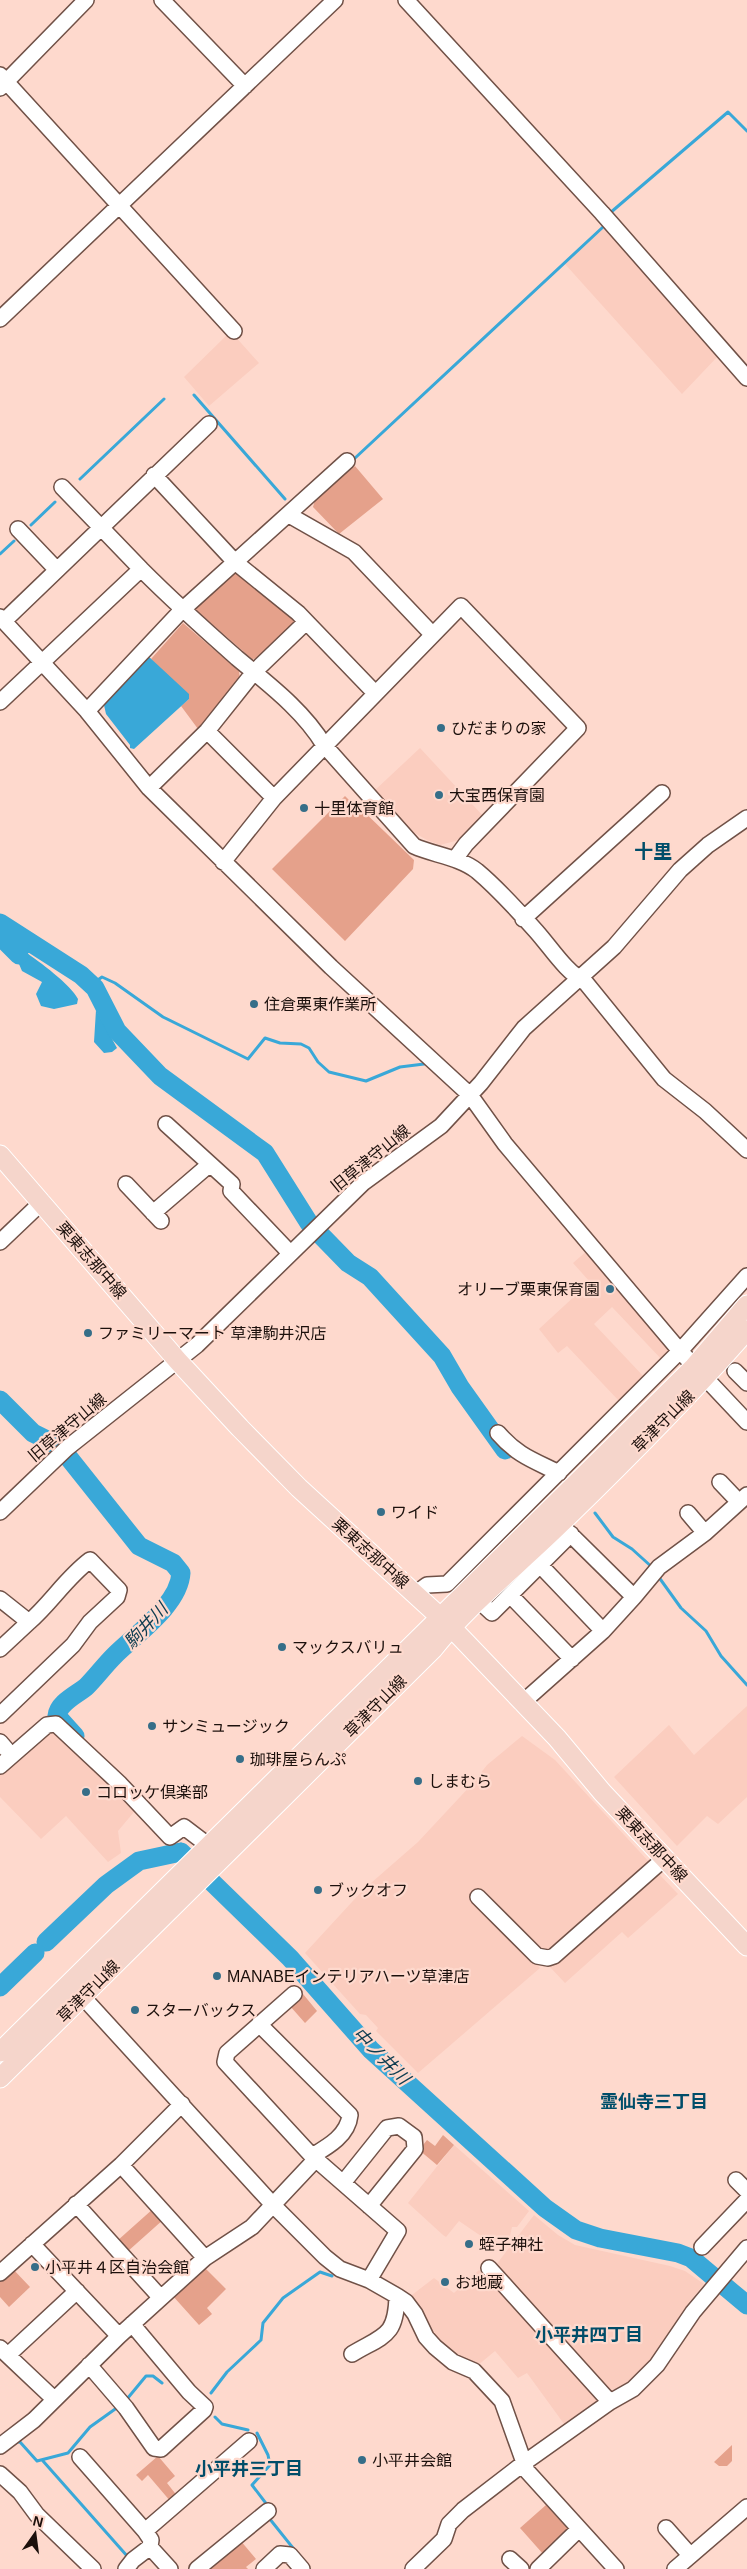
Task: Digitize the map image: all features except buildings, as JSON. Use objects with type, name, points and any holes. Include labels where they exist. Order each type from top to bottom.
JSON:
[{"type":"main road","name":"栗東志那中線","points":[[0,1155],[178,1361],[300,1488],[416,1593],[445,1622],[557,1738],[602,1792],[747,1946]]},
{"type":"main road","name":"草津守山線","points":[[445,1622],[478,1600],[566,1529],[699,1373],[747,1305]]},
{"type":"main road","name":"草津守山線","points":[[0,2078],[82,1996],[210,1854],[699,1373],[747,1330]]},
{"type":"main road","name":"草津守山線","points":[[0,2052],[192,1876]]},
{"type":"street","points":[[86,0],[2,81],[119,204],[234,331]]},
{"type":"street","points":[[162,0],[244,86]]},
{"type":"street","points":[[0,319],[335,0]]},
{"type":"street","points":[[406,0],[602,213],[747,378]]},
{"type":"street","points":[[209,424],[57,570],[2,619],[87,711],[149,788],[410,1042],[436,1062],[470,1095],[505,1144],[680,1352],[746,1420]]},
{"type":"street","points":[[87,711],[182,610],[347,461]]},
{"type":"street","points":[[154,475],[235,562],[298,613],[374,693]]},
{"type":"street","points":[[62,487],[182,610],[292,705],[324,745],[414,846],[431,854],[455,859],[476,871],[591,990],[664,1079],[745,1142]]},
{"type":"street","points":[[288,515],[354,552],[432,634]]},
{"type":"street","points":[[18,529],[57,570]]},
{"type":"street","points":[[0,702],[141,569]]},
{"type":"street","points":[[223,862],[274,798],[374,693],[461,606],[578,728],[466,844],[455,859]]},
{"type":"street","points":[[149,788],[207,731],[254,672],[306,622]]},
{"type":"street","points":[[207,731],[274,798]]},
{"type":"street","points":[[524,919],[662,793]]},
{"type":"street","name":"旧草津守山線","points":[[0,1512],[64,1451],[178,1361],[363,1183],[441,1126],[470,1095],[524,1028],[614,947],[680,870],[708,845],[747,818]]},
{"type":"street","points":[[166,1124],[232,1184],[231,1191],[290,1253]]},
{"type":"street","points":[[126,1184],[157,1217],[210,1164]]},
{"type":"street","points":[[0,1242],[42,1202]]},
{"type":"street","points":[[416,1593],[427,1585],[447,1584],[680,1352],[747,1276]]},
{"type":"street","points":[[735,1371],[747,1383]]},
{"type":"street","points":[[498,1433],[510,1447],[523,1457],[559,1473]]},
{"type":"street","points":[[522,1703],[603,1630],[634,1598],[655,1572],[705,1533],[743,1498],[720,1482]]},
{"type":"street","points":[[688,1514],[705,1533]]},
{"type":"street","points":[[478,1600],[492,1613],[540,1565],[566,1529],[634,1598]]},
{"type":"street","points":[[0,1649],[45,1608],[54,1594],[90,1560],[119,1590],[117,1597],[90,1622],[73,1645],[0,1715]]},
{"type":"street","points":[[540,1565],[603,1630]]},
{"type":"street","points":[[510,1595],[572,1659]]},
{"type":"street","points":[[0,1599],[29,1622]]},
{"type":"street","points":[[0,1766],[47,1725],[56,1724],[119,1783],[170,1837],[184,1827],[210,1854]]},
{"type":"street","points":[[478,1897],[537,1956],[548,1958],[554,1956],[665,1858]]},
{"type":"street","points":[[294,1994],[227,2053],[226,2062],[314,2157],[398,2231],[369,2280]]},
{"type":"street","points":[[82,1996],[274,2206],[340,2270],[369,2280],[406,2302],[415,2314],[426,2337],[435,2347],[453,2362],[474,2371],[502,2401],[528,2471],[616,2569]]},
{"type":"street","points":[[3,2437],[34,2420],[160,2297],[205,2258],[252,2227],[274,2206],[314,2157],[332,2144],[349,2126],[350,2115],[259,2024]]},
{"type":"street","points":[[0,2273],[121,2165],[182,2104]]},
{"type":"street","points":[[343,2183],[387,2128],[399,2126],[414,2137],[415,2149],[370,2206]]},
{"type":"street","points":[[121,2165],[205,2258]]},
{"type":"street","points":[[736,2180],[747,2191]]},
{"type":"street","points":[[702,2247],[747,2200]]},
{"type":"street","points":[[76,2204],[160,2297]]},
{"type":"street","points":[[32,2244],[119,2336]]},
{"type":"street","points":[[413,2569],[444,2539],[449,2524],[463,2510],[524,2463],[610,2402],[633,2389],[657,2364],[692,2312],[747,2248]]},
{"type":"street","points":[[489,2268],[610,2402]]},
{"type":"street","points":[[54,2400],[4,2351],[77,2291]]},
{"type":"street","points":[[352,2354],[378,2341],[390,2330],[396,2317],[397,2296]]},
{"type":"street","points":[[89,2365],[126,2408],[154,2448],[161,2449],[204,2410],[205,2407],[189,2392],[132,2324]]},
{"type":"street","points":[[145,2531],[249,2441]]},
{"type":"street","points":[[80,2457],[145,2531],[150,2540],[150,2547],[170,2569]]},
{"type":"street","points":[[0,2474],[20,2492],[37,2515],[93,2569]]},
{"type":"street","points":[[675,2569],[747,2507]]},
{"type":"street","points":[[197,2569],[268,2511]]},
{"type":"street","points":[[666,2528],[690,2556]]},
{"type":"street","points":[[538,2569],[579,2529]]},
{"type":"street","points":[[126,2569],[133,2560],[150,2547]]},
{"type":"street","points":[[264,2569],[280,2554],[290,2555],[302,2569]]},
{"type":"shaded area","points":[[604,228],[642,265],[720,354],[682,394],[565,264]]},
{"type":"shaded area","points":[[228,334],[233,334],[259,363],[209,406],[184,377]]},
{"type":"shaded area","points":[[355,466],[383,499],[339,534],[313,507],[315,500]]},
{"type":"shaded area","points":[[239,572],[295,617],[295,625],[261,658],[252,659],[196,610],[196,602],[230,573]]},
{"type":"shaded area","points":[[183,623],[239,671],[240,680],[201,733],[181,706],[189,699],[151,659]]},
{"type":"shaded area","points":[[420,748],[485,818],[463,839],[440,845],[427,840],[411,831],[373,792]]},
{"type":"shaded area","points":[[345,796],[353,804],[355,803],[414,860],[413,869],[345,941],[272,869]]},
{"type":"shaded area","points":[[588,1250],[674,1353],[664,1362],[612,1307],[594,1324],[646,1379],[620,1402],[567,1346],[558,1353],[539,1329],[590,1282],[573,1263]]},
{"type":"shaded area","points":[[747,1706],[747,1797],[718,1824],[707,1816],[677,1846],[614,1777],[669,1725],[694,1755]]},
{"type":"shaded area","points":[[49,1728],[139,1806],[118,1831],[121,1853],[108,1862],[66,1816],[41,1839],[0,1797],[0,1769]]},
{"type":"shaded area","points":[[522,1736],[555,1760],[651,1864],[554,1951],[543,1951],[478,1902],[540,1968],[418,2073],[376,2031],[378,2028],[366,2015],[360,2014],[305,1953],[363,1890],[418,1842],[473,1783],[487,1765]]},
{"type":"shaded area","points":[[657,1872],[678,1894],[628,1938],[622,1932],[565,1983],[549,1966]]},
{"type":"shaded area","points":[[303,1994],[317,2011],[305,2023],[290,2006]]},
{"type":"shaded area","points":[[443,2135],[454,2145],[437,2165],[419,2150],[427,2140],[435,2146]]},
{"type":"shaded area","points":[[454,2145],[529,2211],[517,2227],[512,2227],[510,2236],[500,2249],[459,2221],[446,2237],[408,2203]]},
{"type":"shaded area","points":[[154,2208],[164,2219],[127,2252],[117,2241]]},
{"type":"shaded area","points":[[534,2215],[558,2235],[575,2245],[670,2266],[685,2271],[704,2284],[690,2301],[649,2366],[624,2388],[608,2390],[496,2265]]},
{"type":"shaded area","points":[[203,2266],[226,2289],[207,2308],[212,2314],[199,2325],[172,2295]]},
{"type":"shaded area","points":[[12,2268],[30,2287],[9,2307],[0,2297],[0,2279]]},
{"type":"shaded area","points":[[479,2270],[485,2276],[490,2276],[601,2396],[597,2405],[567,2428],[527,2373],[518,2378],[495,2351],[477,2366],[454,2356],[431,2335],[425,2319],[408,2298],[434,2278],[454,2293]]},
{"type":"shaded area","points":[[732,2445],[732,2461],[727,2466],[719,2466],[714,2462]]},
{"type":"shaded area","points":[[158,2456],[175,2476],[167,2483],[178,2497],[171,2502],[148,2475],[142,2481],[136,2475]]},
{"type":"shaded area","points":[[546,2505],[570,2531],[544,2555],[520,2528]]},
{"type":"shaded area","points":[[240,2540],[256,2559],[246,2567],[248,2569],[205,2569]]},
{"type":"water","points":[[147,655],[189,694],[189,699],[134,749],[130,748],[130,745],[106,714],[104,705],[143,664],[142,660]]},
{"type":"water","points":[[25,952],[69,987],[78,999],[77,1004],[54,1009],[41,1006],[36,994],[42,982],[22,971],[16,957]]},
{"type":"water","points":[[96,1010],[117,1048],[112,1052],[104,1053],[94,1042]]},
{"type":"waterway","points":[[610,213],[728,112],[747,131]]},
{"type":"waterway","points":[[354,459],[603,227]]},
{"type":"waterway","points":[[194,395],[285,499]]},
{"type":"waterway","points":[[80,479],[164,399]]},
{"type":"waterway","points":[[31,525],[55,502]]},
{"type":"waterway","points":[[0,554],[14,541]]},
{"type":"waterway","points":[[0,923],[81,975],[95,988],[117,1031],[160,1076],[265,1153],[309,1223],[348,1263],[370,1277],[442,1356],[460,1387],[505,1450]]},
{"type":"waterway","points":[[0,936],[19,955]]},
{"type":"waterway","points":[[92,984],[102,977],[115,983],[163,1017],[248,1059],[265,1038],[280,1043],[301,1044],[309,1048],[318,1062],[329,1072],[366,1081],[400,1067],[424,1064]]},
{"type":"waterway","name":"駒井川","points":[[0,1400],[33,1433],[55,1444],[69,1458],[139,1546],[173,1563],[181,1573],[173,1596],[165,1608],[114,1656],[86,1687],[68,1700],[58,1711],[57,1716],[75,1736]]},
{"type":"waterway","points":[[595,1513],[613,1537],[632,1549],[653,1568]]},
{"type":"waterway","points":[[658,1576],[681,1608],[706,1631],[721,1656],[747,1685]]},
{"type":"waterway","name":"中ノ井川","points":[[181,1852],[290,1958],[371,2050],[545,2208],[576,2230],[600,2238],[678,2253],[691,2258],[747,2305]]},
{"type":"waterway","name":"中ノ井川","points":[[46,1942],[106,1885],[139,1861],[181,1852]]},
{"type":"waterway","name":"中ノ井川","points":[[0,1987],[35,1953]]},
{"type":"waterway","points":[[211,2393],[227,2372],[261,2340],[263,2323],[283,2298],[320,2272],[332,2276]]},
{"type":"waterway","points":[[127,2399],[146,2376],[153,2376],[162,2383]]},
{"type":"waterway","points":[[16,2442],[20,2442],[37,2461],[68,2453],[90,2427],[118,2407]]},
{"type":"waterway","points":[[215,2417],[222,2424],[248,2430]]},
{"type":"waterway","points":[[257,2433],[268,2455],[270,2465],[252,2485],[268,2506]]},
{"type":"waterway","points":[[43,2461],[128,2557]]},
{"type":"waterway","points":[[269,2518],[293,2548]]},
{"type":"place","name":"ひだまりの家","points":[[441,728]]},
{"type":"place","name":"大宝西保育園","points":[[439,795]]},
{"type":"place","name":"十里体育館","points":[[304,808]]},
{"type":"place","name":"住倉栗東作業所","points":[[254,1004]]},
{"type":"place","name":"オリーブ栗東保育園","points":[[610,1289]]},
{"type":"place","name":"ファミリーマート 草津駒井沢店","points":[[88,1333]]},
{"type":"place","name":"ワイド","points":[[381,1512]]},
{"type":"place","name":"マックスバリュ","points":[[282,1647]]},
{"type":"place","name":"サンミュージック","points":[[152,1726]]},
{"type":"place","name":"珈琲屋らんぷ","points":[[240,1759]]},
{"type":"place","name":"しまむら","points":[[418,1781]]},
{"type":"place","name":"コロッケ倶楽部","points":[[86,1792]]},
{"type":"place","name":"ブックオフ","points":[[318,1890]]},
{"type":"place","name":"MANABEインテリアハーツ草津店","points":[[217,1976]]},
{"type":"place","name":"スターバックス","points":[[135,2010]]},
{"type":"place","name":"蛭子神社","points":[[469,2244]]},
{"type":"place","name":"小平井４区自治会館","points":[[35,2267]]},
{"type":"place","name":"お地蔵","points":[[445,2282]]},
{"type":"place","name":"小平井会館","points":[[362,2460]]},
{"type":"district","name":"十里","points":[[653,851]]},
{"type":"district","name":"霊仙寺三丁目","points":[[654,2102]]},
{"type":"district","name":"小平井四丁目","points":[[589,2335]]},
{"type":"district","name":"小平井三丁目","points":[[249,2469]]}]
